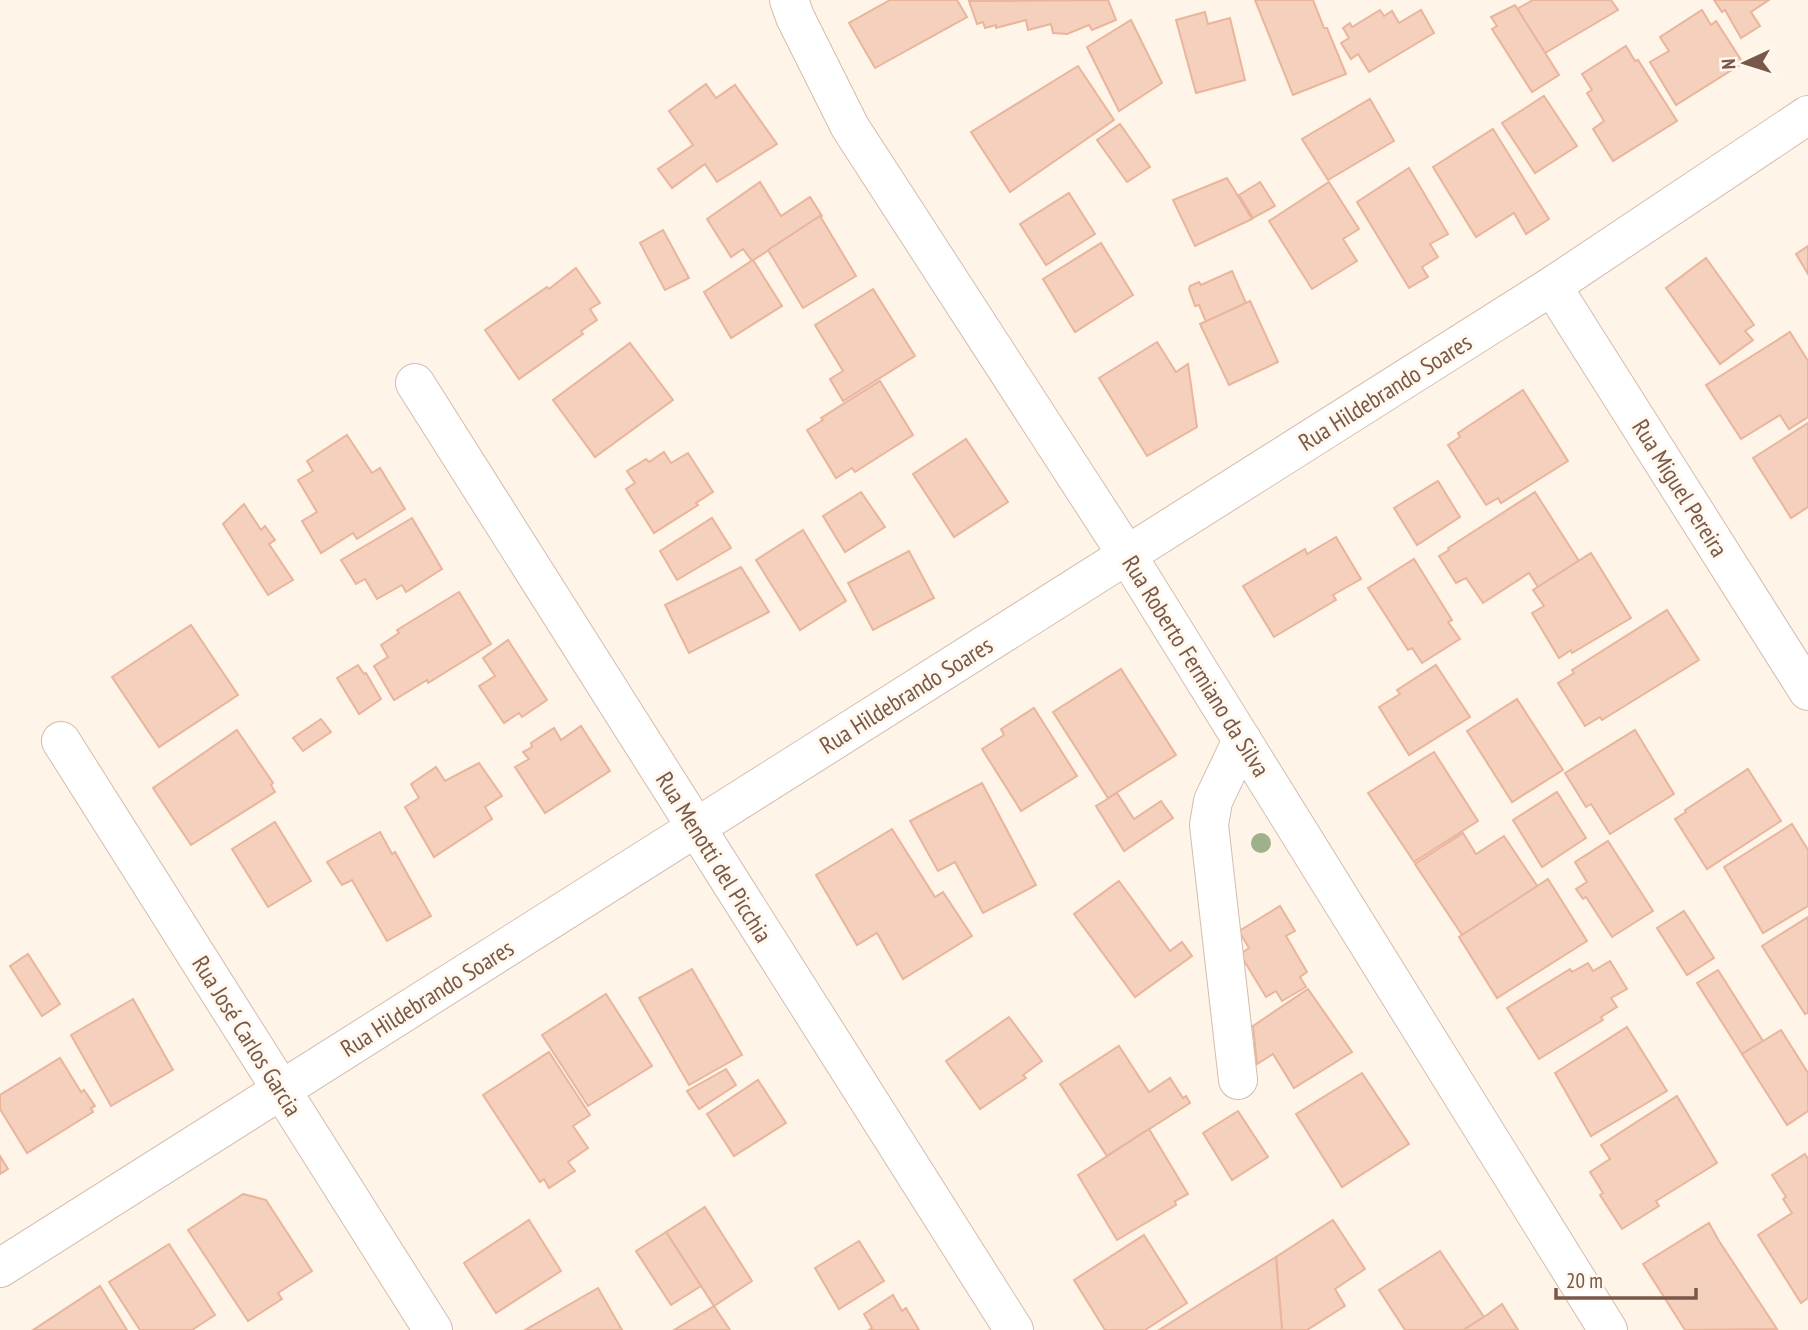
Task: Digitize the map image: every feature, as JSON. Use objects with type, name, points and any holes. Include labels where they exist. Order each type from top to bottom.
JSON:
[{"type":"street","name":"Rua Roberto Fermiano da Silva","points":[[789,0],[850,128],[1127,555],[1608,1330]]},
{"type":"street","name":"Rua Hildebrando Soares","points":[[0,1268],[1552,286],[1808,115]]},
{"type":"street","name":"Rua Miguel Pereira","points":[[1552,286],[1808,691]]},
{"type":"street","name":"Rua Menotti del Picchia","points":[[415,383],[1014,1330]]},
{"type":"street","points":[[1238,1080],[1209,825],[1213,801],[1242,740]]},
{"type":"street","name":"Rua José Carlos Garcia","points":[[61,741],[433,1330]]},
{"type":"building","points":[[890,0],[957,0],[967,17],[875,68],[849,23]]},
{"type":"building","points":[[1108,0],[1116,20],[1092,30],[1089,25],[1067,34],[1053,33],[1051,24],[1028,30],[1026,20],[996,28],[996,25],[985,28],[983,22],[977,24],[969,1]]},
{"type":"building","points":[[1255,0],[1313,0],[1346,74],[1293,95]]},
{"type":"building","points":[[1533,0],[1611,0],[1618,10],[1545,53],[1517,9]]},
{"type":"building","points":[[1714,0],[1769,0],[1751,12],[1760,26],[1741,38],[1725,10],[1722,12]]},
{"type":"building","points":[[1515,5],[1559,75],[1532,92],[1492,29],[1497,26],[1491,17]]},
{"type":"building","points":[[1380,10],[1384,16],[1392,11],[1399,23],[1421,10],[1434,33],[1369,72],[1358,54],[1351,59],[1341,43],[1349,38],[1343,28],[1350,23],[1352,27]]},
{"type":"building","points":[[1702,10],[1711,25],[1716,21],[1743,63],[1676,105],[1650,62],[1669,51],[1660,37]]},
{"type":"building","points":[[1205,12],[1208,24],[1230,18],[1245,80],[1196,93],[1176,20]]},
{"type":"building","points":[[1131,20],[1162,83],[1119,111],[1087,47]]},
{"type":"building","points":[[1626,46],[1677,121],[1613,161],[1593,129],[1604,121],[1587,93],[1592,90],[1582,74]]},
{"type":"building","points":[[1078,66],[1114,120],[1010,192],[971,132]]},
{"type":"building","points":[[706,84],[716,98],[735,85],[777,144],[717,182],[705,164],[672,188],[658,169],[693,145],[669,111]]},
{"type":"building","points":[[1544,96],[1577,146],[1535,173],[1502,123]]},
{"type":"building","points":[[1370,99],[1394,141],[1328,180],[1302,139]]},
{"type":"building","points":[[1120,124],[1150,167],[1127,182],[1097,140]]},
{"type":"building","points":[[1493,129],[1549,219],[1526,234],[1514,213],[1476,237],[1433,167]]},
{"type":"building","points":[[1409,168],[1448,234],[1430,244],[1438,257],[1422,267],[1428,277],[1409,288],[1357,202]]},
{"type":"building","points":[[1227,178],[1252,219],[1195,246],[1173,200]]},
{"type":"building","points":[[760,182],[781,216],[810,197],[822,216],[752,261],[743,249],[731,257],[707,219]]},
{"type":"building","points":[[1260,182],[1275,206],[1253,218],[1239,195]]},
{"type":"building","points":[[1329,182],[1359,229],[1343,239],[1357,261],[1312,289],[1269,221]]},
{"type":"building","points":[[1069,193],[1095,234],[1046,265],[1020,224]]},
{"type":"building","points":[[820,216],[856,276],[803,308],[768,250]]},
{"type":"building","points":[[663,230],[689,278],[665,290],[640,243]]},
{"type":"building","points":[[1101,243],[1133,295],[1075,332],[1043,279]]},
{"type":"building","points":[[1808,246],[1808,274],[1796,254]]},
{"type":"building","points":[[1706,258],[1754,325],[1745,331],[1753,340],[1720,364],[1666,288]]},
{"type":"building","points":[[753,260],[782,306],[731,338],[704,292]]},
{"type":"building","points":[[576,268],[600,303],[590,309],[597,320],[581,331],[583,334],[519,379],[485,330],[547,287],[549,289]]},
{"type":"building","points":[[1232,271],[1246,303],[1206,322],[1199,305],[1195,306],[1190,286],[1199,282],[1201,285]]},
{"type":"building","points":[[873,289],[915,356],[843,401],[830,379],[843,371],[815,325]]},
{"type":"building","points":[[1250,301],[1278,362],[1229,385],[1200,324]]},
{"type":"building","points":[[1790,332],[1808,361],[1808,417],[1789,429],[1780,415],[1741,439],[1706,385]]},
{"type":"building","points":[[1157,342],[1176,372],[1188,364],[1197,427],[1147,456],[1099,378]]},
{"type":"building","points":[[630,343],[673,400],[595,457],[553,400]]},
{"type":"building","points":[[880,381],[913,435],[855,472],[852,468],[836,478],[807,430],[823,420],[821,418]]},
{"type":"building","points":[[1523,390],[1568,461],[1501,503],[1498,498],[1486,505],[1448,445],[1460,437],[1458,433]]},
{"type":"building","points":[[1808,423],[1808,507],[1791,518],[1753,458]]},
{"type":"building","points":[[347,435],[372,473],[380,468],[405,509],[357,539],[353,533],[321,553],[302,521],[317,512],[298,480],[313,471],[307,461]]},
{"type":"building","points":[[966,439],[1008,502],[954,537],[913,474]]},
{"type":"building","points":[[664,452],[671,463],[688,453],[713,492],[696,503],[698,505],[654,533],[626,489],[635,483],[627,471]]},
{"type":"building","points":[[1438,481],[1460,517],[1417,545],[1394,508]]},
{"type":"building","points":[[861,492],[885,527],[845,552],[823,516]]},
{"type":"building","points":[[1535,492],[1579,561],[1538,587],[1529,573],[1483,603],[1466,578],[1456,583],[1439,556]]},
{"type":"building","points":[[244,504],[261,530],[265,526],[275,540],[269,544],[293,580],[268,595],[223,524]]},
{"type":"building","points":[[412,518],[442,569],[406,592],[402,585],[377,599],[365,579],[356,584],[341,560]]},
{"type":"building","points":[[712,518],[731,548],[677,580],[660,551]]},
{"type":"building","points":[[803,530],[846,601],[800,630],[756,560]]},
{"type":"building","points":[[1336,537],[1361,579],[1333,595],[1336,600],[1274,637],[1243,586],[1305,549],[1307,554]]},
{"type":"building","points":[[909,551],[934,598],[873,630],[848,583]]},
{"type":"building","points":[[1591,553],[1631,618],[1559,658],[1532,613],[1544,606],[1533,590]]},
{"type":"building","points":[[1414,559],[1452,620],[1448,622],[1460,639],[1422,663],[1412,648],[1408,650],[1368,588]]},
{"type":"building","points":[[741,567],[769,612],[689,653],[665,605]]},
{"type":"building","points":[[459,592],[491,644],[428,683],[427,680],[394,700],[374,666],[388,657],[381,645],[399,633],[397,630]]},
{"type":"building","points":[[1667,610],[1699,660],[1602,720],[1600,717],[1585,726],[1558,683],[1574,673],[1572,670]]},
{"type":"building","points":[[191,625],[238,695],[159,747],[112,677]]},
{"type":"building","points":[[508,640],[547,700],[522,717],[519,713],[504,723],[479,686],[495,676],[483,658]]},
{"type":"building","points":[[358,665],[364,674],[366,673],[381,699],[359,714],[337,678]]},
{"type":"building","points":[[1436,665],[1470,717],[1409,755],[1379,707],[1400,694],[1397,690]]},
{"type":"building","points":[[1121,669],[1176,755],[1108,798],[1053,712]]},
{"type":"building","points":[[1517,699],[1563,770],[1512,802],[1467,731]]},
{"type":"building","points":[[1034,708],[1077,776],[1021,811],[982,749],[1004,735],[1001,729]]},
{"type":"building","points":[[321,719],[331,732],[303,751],[293,738]]},
{"type":"building","points":[[581,726],[610,771],[545,813],[515,767],[529,759],[523,752],[532,747],[531,743],[554,728],[561,740]]},
{"type":"building","points":[[237,730],[273,783],[271,785],[275,792],[191,845],[153,788]]},
{"type":"building","points":[[1635,730],[1674,794],[1610,834],[1591,804],[1586,807],[1565,773]]},
{"type":"building","points":[[1434,752],[1478,821],[1414,862],[1368,793]]},
{"type":"building","points":[[479,763],[502,796],[485,807],[492,819],[434,857],[405,807],[419,798],[411,784],[436,767],[445,781]]},
{"type":"building","points":[[1748,769],[1781,821],[1707,869],[1675,819]]},
{"type":"building","points":[[982,783],[1036,885],[983,913],[955,862],[938,871],[910,821]]},
{"type":"building","points":[[1557,792],[1586,838],[1542,867],[1513,820]]},
{"type":"building","points":[[1117,793],[1134,819],[1161,801],[1173,818],[1124,851],[1096,806]]},
{"type":"building","points":[[275,822],[311,881],[268,907],[232,849]]},
{"type":"building","points":[[1792,824],[1808,850],[1808,906],[1763,933],[1724,867]]},
{"type":"building","points":[[892,829],[935,897],[943,892],[972,936],[903,979],[877,933],[857,945],[816,875]]},
{"type":"building","points":[[380,832],[392,854],[395,852],[431,916],[387,941],[352,880],[342,885],[327,862]]},
{"type":"building","points":[[1463,833],[1476,854],[1504,836],[1538,887],[1462,935],[1415,864]]},
{"type":"building","points":[[1608,841],[1653,911],[1612,937],[1586,897],[1583,899],[1576,889],[1587,882],[1575,862]]},
{"type":"building","points":[[1548,879],[1587,941],[1497,998],[1459,937]]},
{"type":"building","points":[[1119,881],[1170,951],[1182,942],[1192,956],[1135,997],[1074,914]]},
{"type":"building","points":[[1280,906],[1295,931],[1286,936],[1307,972],[1300,977],[1306,987],[1282,1001],[1276,991],[1266,997],[1240,954],[1249,948],[1239,931]]},
{"type":"building","points":[[1684,911],[1714,958],[1687,975],[1657,928]]},
{"type":"building","points":[[1808,917],[1808,1013],[1805,1014],[1762,946]]},
{"type":"building","points":[[28,954],[60,1004],[42,1016],[10,966]]},
{"type":"building","points":[[1610,961],[1627,989],[1611,998],[1617,1007],[1601,1017],[1603,1020],[1539,1059],[1507,1008],[1570,969],[1572,972],[1588,963],[1593,971]]},
{"type":"building","points":[[692,969],[742,1055],[689,1085],[639,998]]},
{"type":"building","points":[[1718,970],[1763,1041],[1742,1054],[1697,983]]},
{"type":"building","points":[[1308,989],[1352,1052],[1294,1088],[1273,1054],[1257,1064],[1253,1026]]},
{"type":"building","points":[[606,994],[652,1066],[588,1106],[542,1035]]},
{"type":"building","points":[[133,999],[173,1070],[111,1106],[71,1035]]},
{"type":"building","points":[[1009,1017],[1042,1061],[1023,1075],[1026,1078],[980,1109],[946,1061]]},
{"type":"building","points":[[1627,1027],[1667,1091],[1591,1136],[1555,1073]]},
{"type":"building","points":[[1781,1030],[1808,1073],[1808,1111],[1787,1125],[1742,1054]]},
{"type":"building","points":[[1119,1046],[1149,1092],[1170,1078],[1183,1098],[1186,1096],[1190,1103],[1107,1156],[1060,1084]]},
{"type":"building","points":[[549,1052],[590,1115],[573,1126],[588,1148],[568,1162],[575,1171],[549,1188],[544,1179],[540,1182],[483,1095]]},
{"type":"building","points":[[60,1058],[81,1092],[84,1090],[95,1106],[91,1108],[93,1112],[27,1153],[0,1109],[0,1095]]},
{"type":"building","points":[[726,1069],[736,1085],[699,1109],[687,1091]]},
{"type":"building","points":[[1362,1073],[1409,1144],[1342,1187],[1296,1114]]},
{"type":"building","points":[[758,1080],[786,1123],[734,1156],[707,1114]]},
{"type":"building","points":[[1677,1096],[1717,1163],[1656,1201],[1659,1206],[1622,1229],[1600,1195],[1603,1193],[1590,1172],[1610,1159],[1601,1145]]},
{"type":"building","points":[[1238,1111],[1268,1157],[1232,1180],[1203,1133]]},
{"type":"building","points":[[1149,1129],[1188,1194],[1175,1201],[1176,1205],[1117,1240],[1078,1175]]},
{"type":"building","points":[[1805,1154],[1808,1159],[1808,1298],[1801,1303],[1758,1235],[1792,1213],[1783,1199],[1786,1197],[1772,1175]]},
{"type":"building","points":[[0,1156],[8,1169],[0,1174]]},
{"type":"building","points":[[243,1194],[266,1200],[312,1271],[278,1293],[282,1299],[248,1321],[188,1230]]},
{"type":"building","points":[[705,1207],[752,1281],[714,1306],[666,1232]]},
{"type":"building","points":[[529,1220],[561,1271],[496,1313],[464,1263]]},
{"type":"building","points":[[1333,1220],[1365,1269],[1335,1289],[1345,1306],[1307,1330],[1282,1330],[1276,1257]]},
{"type":"building","points":[[1709,1223],[1777,1329],[1685,1330],[1643,1264]]},
{"type":"building","points":[[666,1232],[701,1286],[671,1305],[636,1251]]},
{"type":"building","points":[[1144,1235],[1187,1303],[1145,1330],[1105,1330],[1074,1280]]},
{"type":"building","points":[[859,1241],[884,1281],[839,1309],[815,1268]]},
{"type":"building","points":[[169,1244],[215,1315],[192,1330],[140,1330],[109,1282]]},
{"type":"building","points":[[1440,1251],[1484,1317],[1463,1330],[1405,1330],[1379,1290]]},
{"type":"building","points":[[1276,1257],[1282,1330],[1159,1330],[1227,1287]]},
{"type":"building","points":[[100,1286],[127,1330],[33,1330]]},
{"type":"building","points":[[598,1288],[622,1330],[525,1330]]},
{"type":"building","points":[[893,1295],[902,1311],[906,1308],[919,1330],[869,1330],[872,1328],[864,1314]]},
{"type":"building","points":[[1502,1304],[1518,1330],[1463,1330],[1484,1317]]},
{"type":"building","points":[[714,1306],[730,1330],[674,1330]]}]
